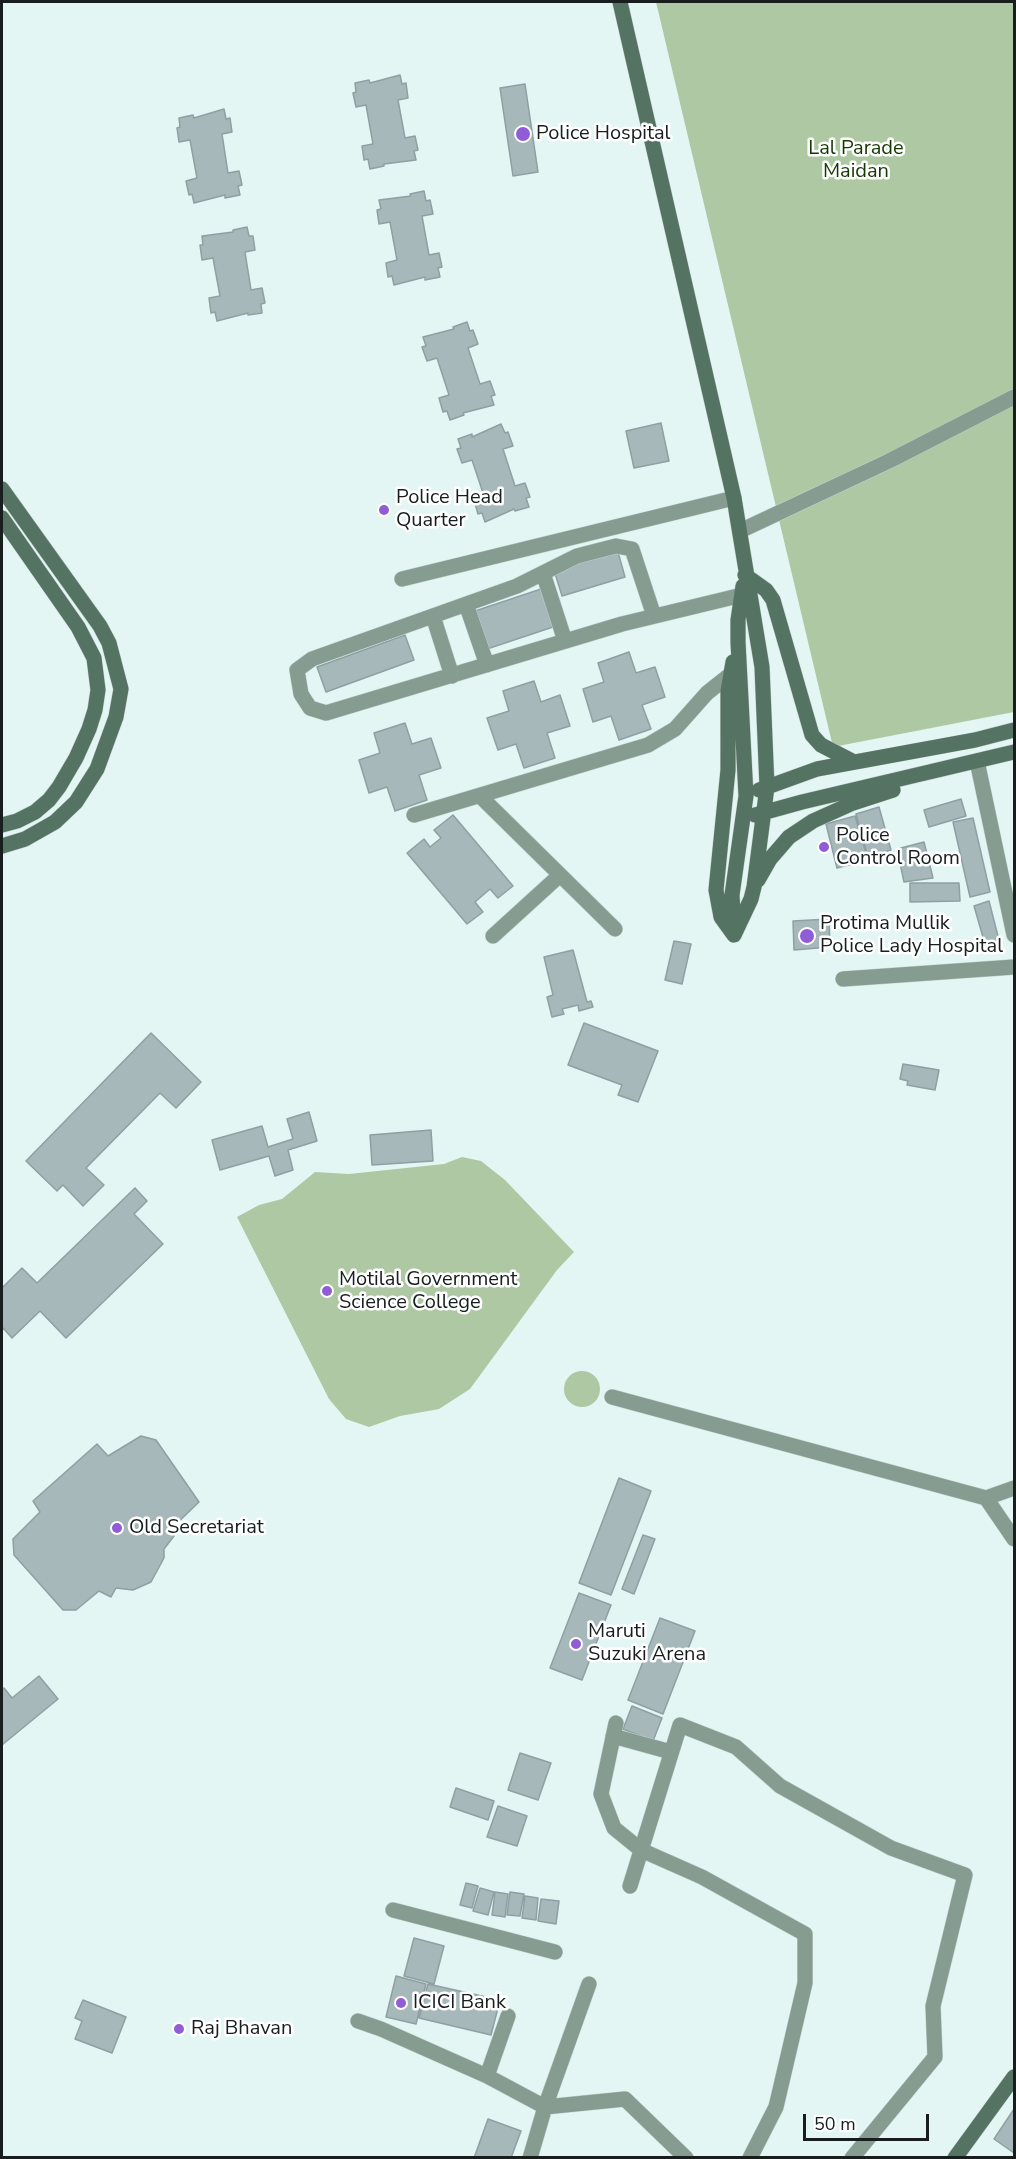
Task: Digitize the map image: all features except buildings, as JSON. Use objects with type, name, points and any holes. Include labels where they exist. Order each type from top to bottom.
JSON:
[{"type":"main road","points":[[620,2],[734,498],[762,667],[767,787],[754,887],[751,899],[734,935]]},
{"type":"main road","points":[[2,489],[100,626],[109,643],[121,689],[116,717],[97,769],[76,802],[55,822],[25,839],[2,846]]},
{"type":"main road","points":[[2,518],[78,627],[94,658],[98,690],[95,710],[88,729],[76,758],[59,787],[35,812],[2,825]]},
{"type":"main road","points":[[734,935],[721,917],[716,890],[728,770],[728,692],[745,575]]},
{"type":"main road","points":[[745,575],[766,590],[773,600],[812,735],[821,745],[854,762]]},
{"type":"main road","points":[[734,935],[732,896],[746,796],[738,633]]},
{"type":"main road","points":[[746,796],[817,769],[975,740],[1014,730]]},
{"type":"main road","points":[[743,819],[802,802],[1014,752]]},
{"type":"main road","points":[[754,887],[770,859],[789,837],[805,826],[853,803],[905,786],[925,774]]},
{"type":"main road","points":[[956,2157],[1014,2077]]},
{"type":"street","points":[[740,531],[889,461],[1014,398]]},
{"type":"street","points":[[402,579],[734,498]]},
{"type":"street","points":[[654,616],[632,549],[616,546],[577,556],[517,586],[312,659],[297,670],[301,694],[310,708],[326,713],[565,641],[654,616],[742,595]]},
{"type":"street","points":[[543,573],[565,641]]},
{"type":"street","points":[[466,604],[487,665]]},
{"type":"street","points":[[433,616],[453,676]]},
{"type":"street","points":[[414,815],[648,745],[675,729],[707,693],[731,675]]},
{"type":"street","points":[[977,761],[1014,935]]},
{"type":"street","points":[[480,796],[615,929]]},
{"type":"street","points":[[493,936],[560,875]]},
{"type":"street","points":[[843,979],[1014,967]]},
{"type":"street","points":[[612,1397],[986,1498],[1014,1488]]},
{"type":"street","points":[[986,1498],[1014,1539]]},
{"type":"street","points":[[630,1886],[680,1725],[736,1747],[780,1786],[891,1848],[965,1875],[933,2006],[935,2057],[852,2157]]},
{"type":"street","points":[[671,1752],[615,1730],[601,1794],[614,1827],[641,1850],[702,1877],[805,1934],[805,1983],[776,2107],[750,2157]]},
{"type":"street","points":[[393,1910],[555,1952]]},
{"type":"street","points":[[530,2157],[545,2107],[589,1984]]},
{"type":"street","points":[[487,2076],[508,2016]]},
{"type":"street","points":[[358,2021],[487,2076],[545,2107],[625,2098],[686,2157]]},
{"type":"green space","name":"Lal Parade Maidan","points":[[656,2],[1014,2],[1014,712],[833,747]]},
{"type":"green space","points":[[462,1157],[481,1161],[505,1180],[574,1252],[557,1270],[470,1389],[439,1409],[400,1416],[369,1427],[346,1419],[329,1399],[237,1217],[259,1205],[282,1199],[315,1172],[349,1174],[444,1164]]},
{"type":"green space","points":[[582,1371],[595,1376],[600,1389],[595,1402],[582,1407],[569,1402],[564,1389],[569,1376]]},
{"type":"place","name":"Police Hospital","points":[[523,134]]},
{"type":"place","name":"Police Head Quarter","points":[[384,510]]},
{"type":"place","name":"Police Control Room","points":[[824,847]]},
{"type":"place","name":"Protima Mullik Police Lady Hospital","points":[[807,936]]},
{"type":"place","name":"Motilal Government Science College","points":[[327,1291]]},
{"type":"place","name":"Old Secretariat","points":[[117,1528]]},
{"type":"place","name":"Maruti Suzuki Arena","points":[[576,1644]]},
{"type":"place","name":"ICICI Bank","points":[[401,2003]]},
{"type":"place","name":"Raj Bhavan","points":[[179,2029]]}]
